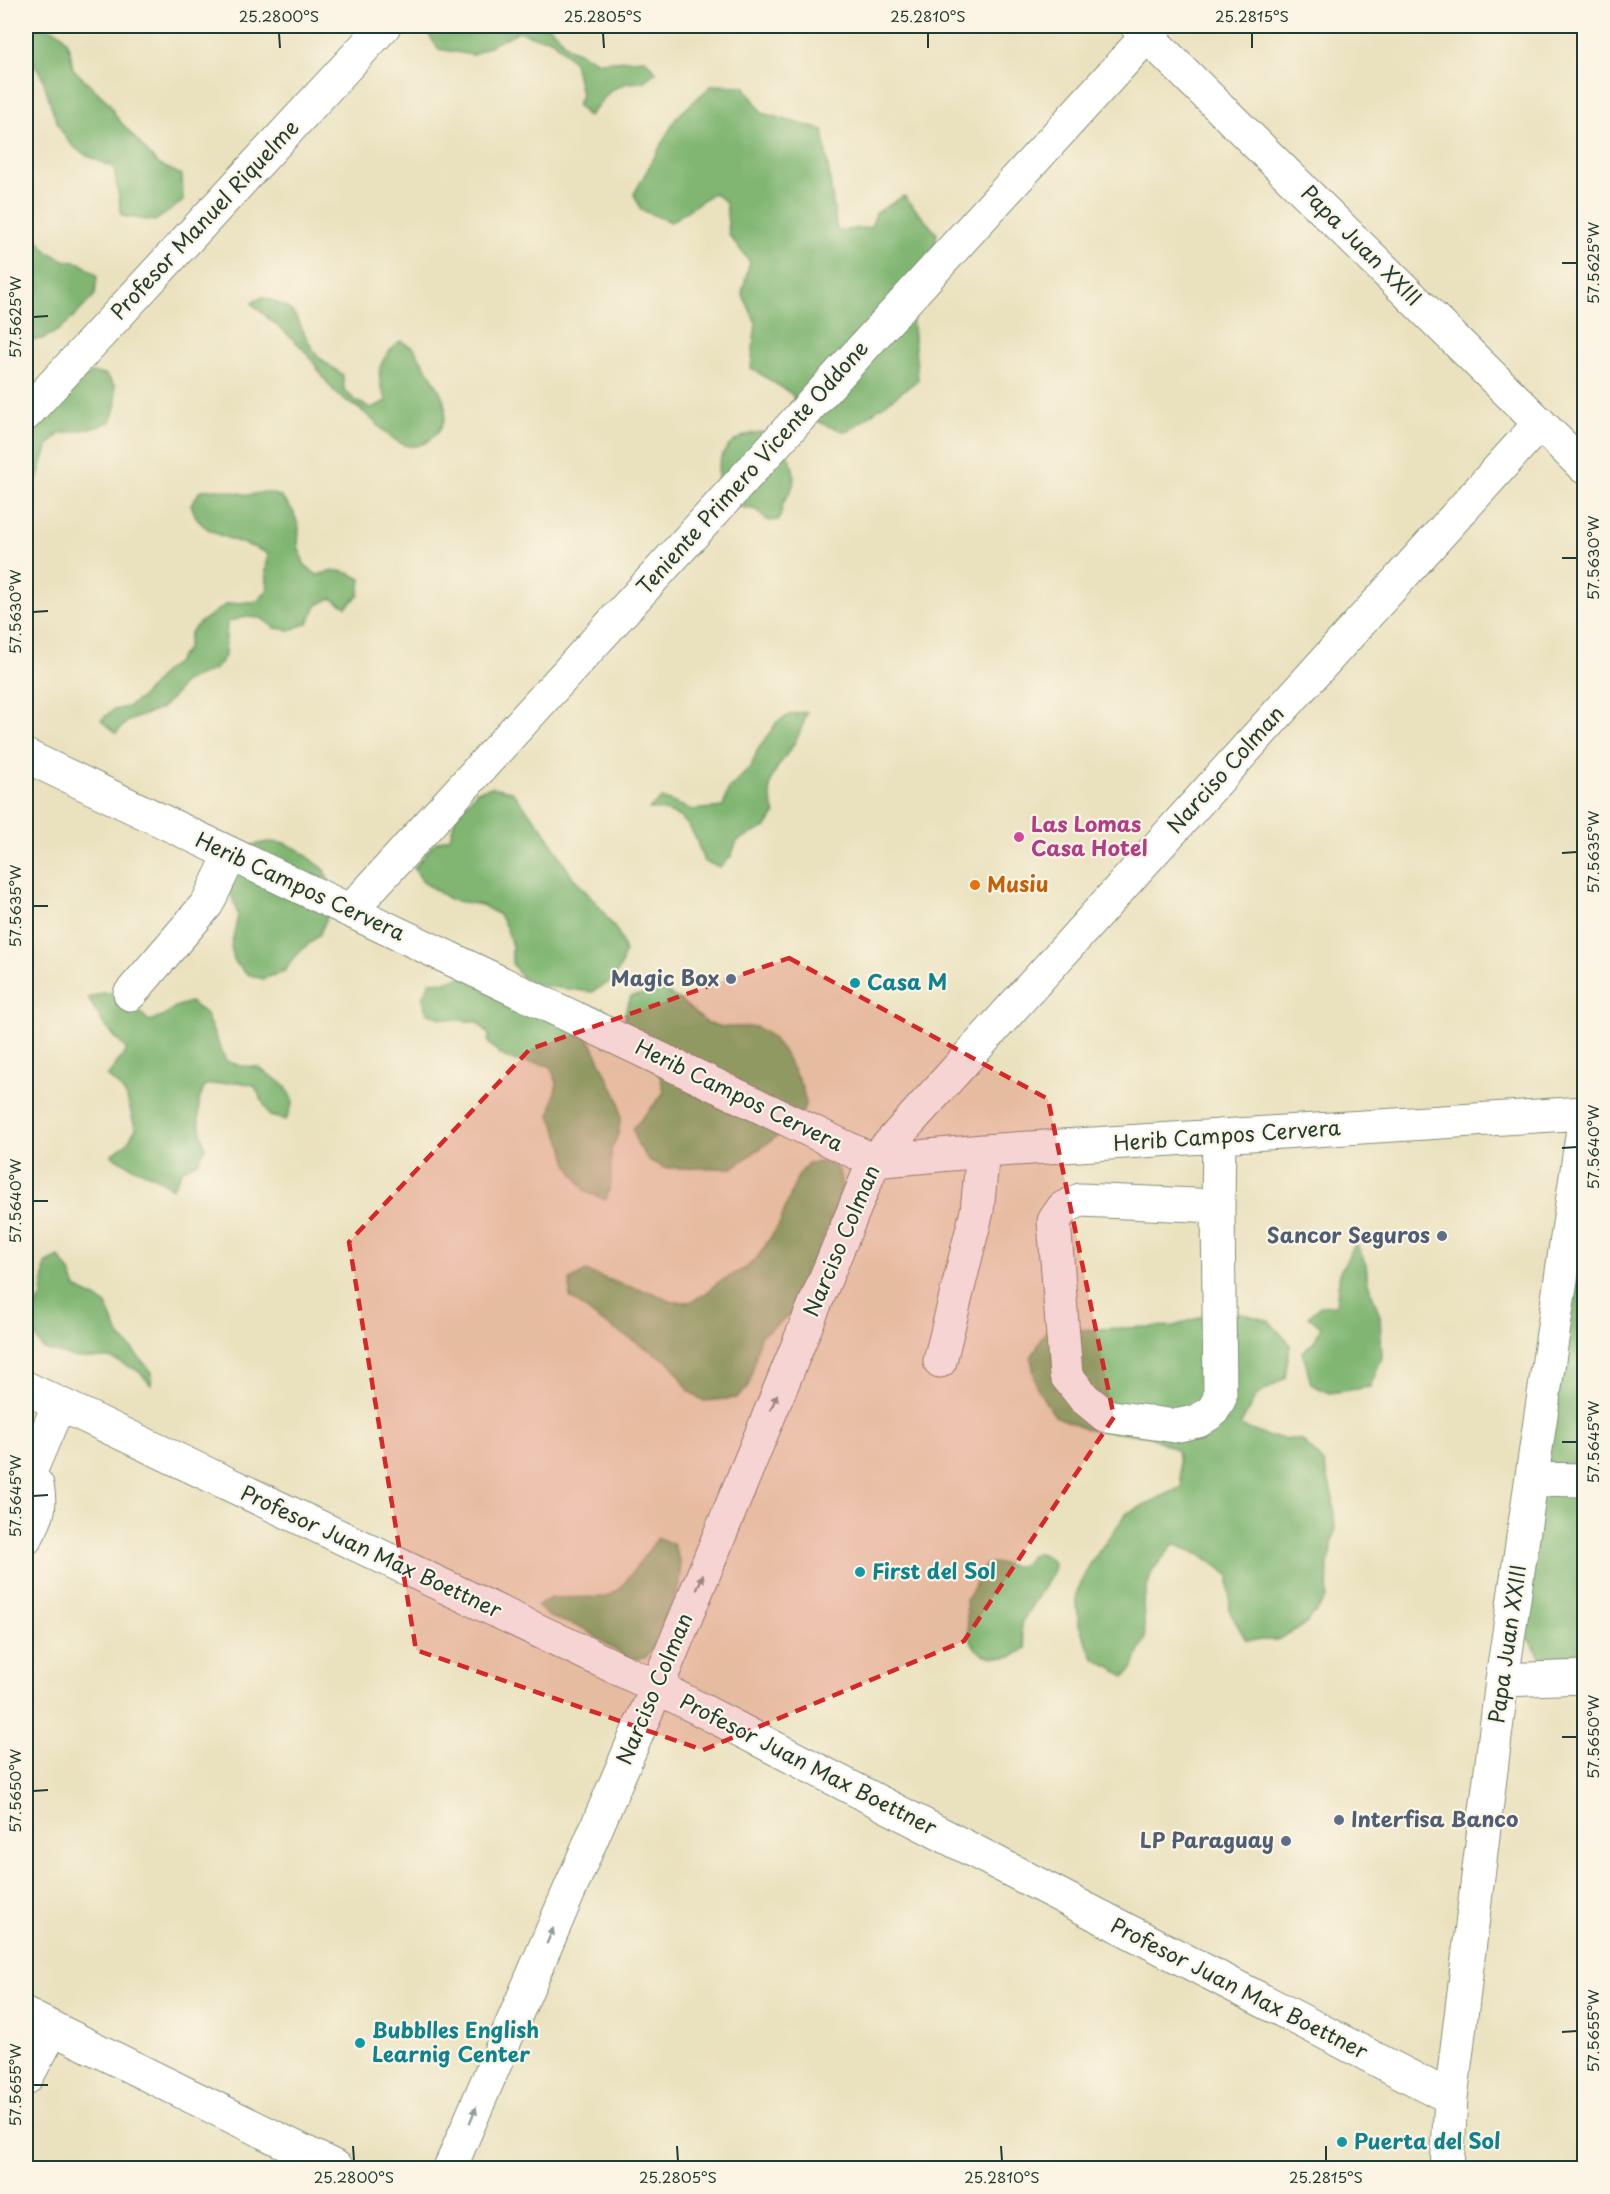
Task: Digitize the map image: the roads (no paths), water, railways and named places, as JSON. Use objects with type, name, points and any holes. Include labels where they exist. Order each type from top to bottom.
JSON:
[{"type":"street","name":"Profesor Manuel Riquelme","points":[[26,414],[384,26]]},
{"type":"street","name":"Papa Juan XXIII","points":[[1147,28],[1584,467]]},
{"type":"street","name":"Teniente Primero Vicente Oddone","points":[[350,911],[1147,28]]},
{"type":"street","name":"Narciso Colman","points":[[450,2169],[657,1688],[874,1161],[1540,423]]},
{"type":"street","name":"Herib Campos Cervera","points":[[26,756],[874,1161],[983,1151],[1584,1113]]},
{"type":"street","points":[[130,994],[207,904],[231,854]]},
{"type":"street","name":"Papa Juan XXIII","points":[[1447,2169],[1451,2098],[1502,1680],[1532,1479],[1571,1293],[1584,1122]]},
{"type":"street","points":[[1218,1206],[1080,1200],[1063,1208],[1054,1221],[1066,1375],[1084,1398],[1106,1416],[1175,1426],[1198,1421],[1212,1412],[1220,1398],[1219,1136]]},
{"type":"street","points":[[940,1361],[976,1211],[983,1151]]},
{"type":"street","name":"Profesor Juan Max Boettner","points":[[26,1388],[657,1688],[1451,2098]]},
{"type":"street","points":[[26,1538],[36,1519],[41,1502],[37,1485],[26,1478],[59,1404]]},
{"type":"street","points":[[1532,1479],[1584,1480]]},
{"type":"street","points":[[1502,1680],[1584,1677]]},
{"type":"street","points":[[26,2078],[39,2022],[337,2169]]},
{"type":"place","name":"Las Lomas Casa Hotel","points":[[1019,837]]},
{"type":"place","name":"Musiu","points":[[975,885]]},
{"type":"place","name":"Magic Box","points":[[731,979]]},
{"type":"place","name":"Casa M","points":[[855,983]]},
{"type":"place","name":"Sancor Seguros","points":[[1442,1236]]},
{"type":"place","name":"First del Sol","points":[[860,1572]]},
{"type":"place","name":"Interfisa Banco","points":[[1339,1820]]},
{"type":"place","name":"LP Paraguay","points":[[1286,1841]]},
{"type":"place","name":"Bubblles English Learnig Center","points":[[360,2043]]},
{"type":"place","name":"Puerta del Sol","points":[[1342,2142]]}]
